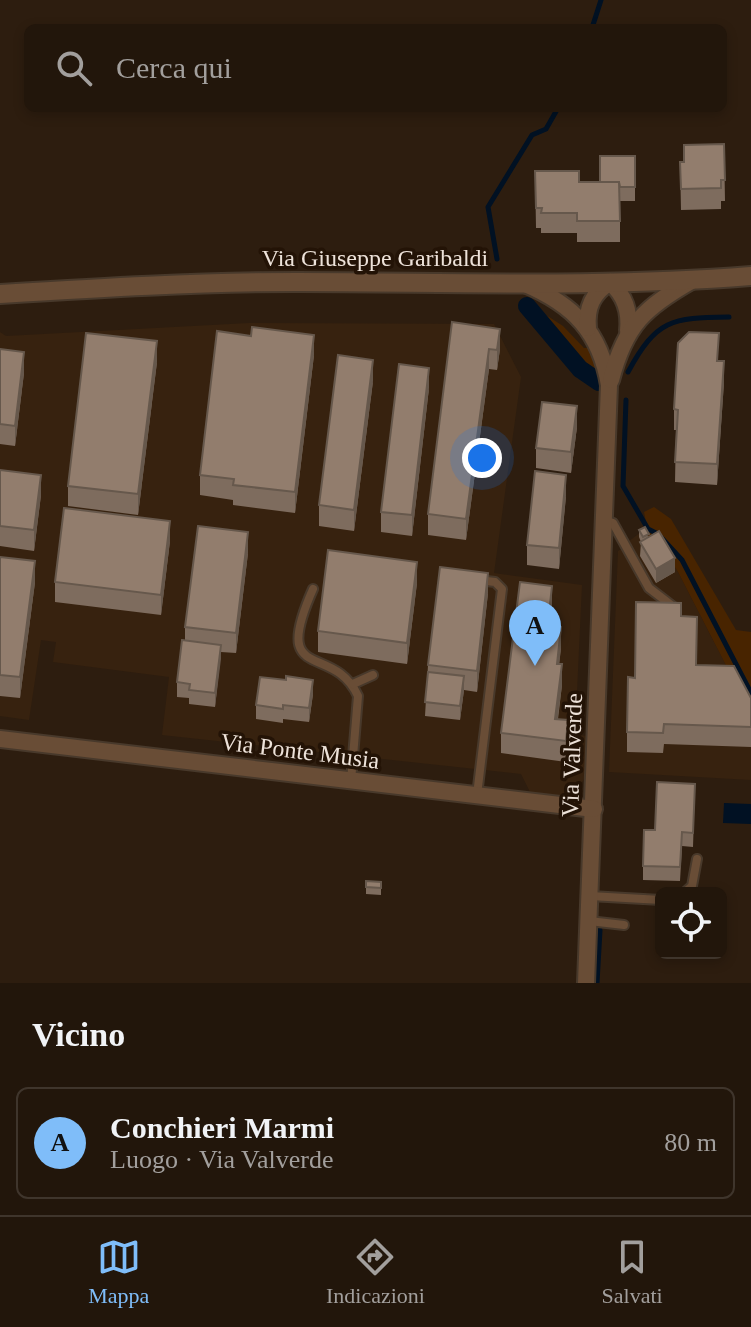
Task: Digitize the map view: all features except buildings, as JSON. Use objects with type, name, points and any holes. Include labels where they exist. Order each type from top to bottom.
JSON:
[{"type":"street","name":"Via Giuseppe Garibaldi","points":[[0,294],[198,284],[610,282],[751,276]]},
{"type":"street","name":"Via Valverde","points":[[609,385],[628,331],[658,303],[693,280]]},
{"type":"street","name":"Via Valverde","points":[[520,282],[557,300],[588,328],[602,355],[609,385],[586,983]]},
{"type":"street","points":[[588,328],[589,306],[594,296],[610,282],[628,309],[628,331]]},
{"type":"street","name":"Via Ponte Musia","points":[[0,739],[594,809]]},
{"type":"lane","points":[[604,520],[613,523],[649,588],[679,611]]},
{"type":"lane","points":[[467,578],[495,582],[502,589],[477,796]]},
{"type":"lane","points":[[313,589],[299,621],[297,636],[301,650],[310,661],[341,672],[353,684],[358,696],[351,781]]},
{"type":"lane","points":[[353,684],[373,675]]},
{"type":"lane","points":[[691,887],[697,859]]},
{"type":"lane","points":[[590,896],[655,900]]},
{"type":"lane","points":[[589,921],[624,925]]},
{"type":"shaded area","points":[[532,306],[563,326],[584,348],[592,348],[602,378],[581,362]]},
{"type":"shaded area","points":[[249,323],[494,324],[521,377],[494,573],[582,585],[575,735],[588,736],[585,776],[573,791],[562,796],[530,792],[521,774],[162,735],[169,677],[53,662],[56,642],[41,640],[29,720],[0,716],[0,332],[6,336]]},
{"type":"shaded area","points":[[654,507],[671,519],[736,630],[751,632],[751,714],[678,572],[659,542],[641,532],[646,522],[644,512]]},
{"type":"shaded area","points":[[641,532],[659,542],[678,572],[751,714],[751,780],[609,772],[618,551]]},
{"type":"water","points":[[724,803],[751,804],[751,824],[723,823]]},
{"type":"waterway","points":[[593,24],[601,0]]},
{"type":"waterway","points":[[497,259],[488,207],[532,135],[546,129],[556,112]]},
{"type":"waterway","points":[[527,306],[580,369],[599,382]]},
{"type":"waterway","points":[[628,372],[648,341],[668,325],[693,319],[729,317]]},
{"type":"waterway","points":[[626,400],[623,486],[648,529],[658,534],[682,560],[751,693]]},
{"type":"waterway","points":[[597,983],[600,930]]},
{"type":"place","name":"Conchieri Marmi","points":[[535,666]]}]
